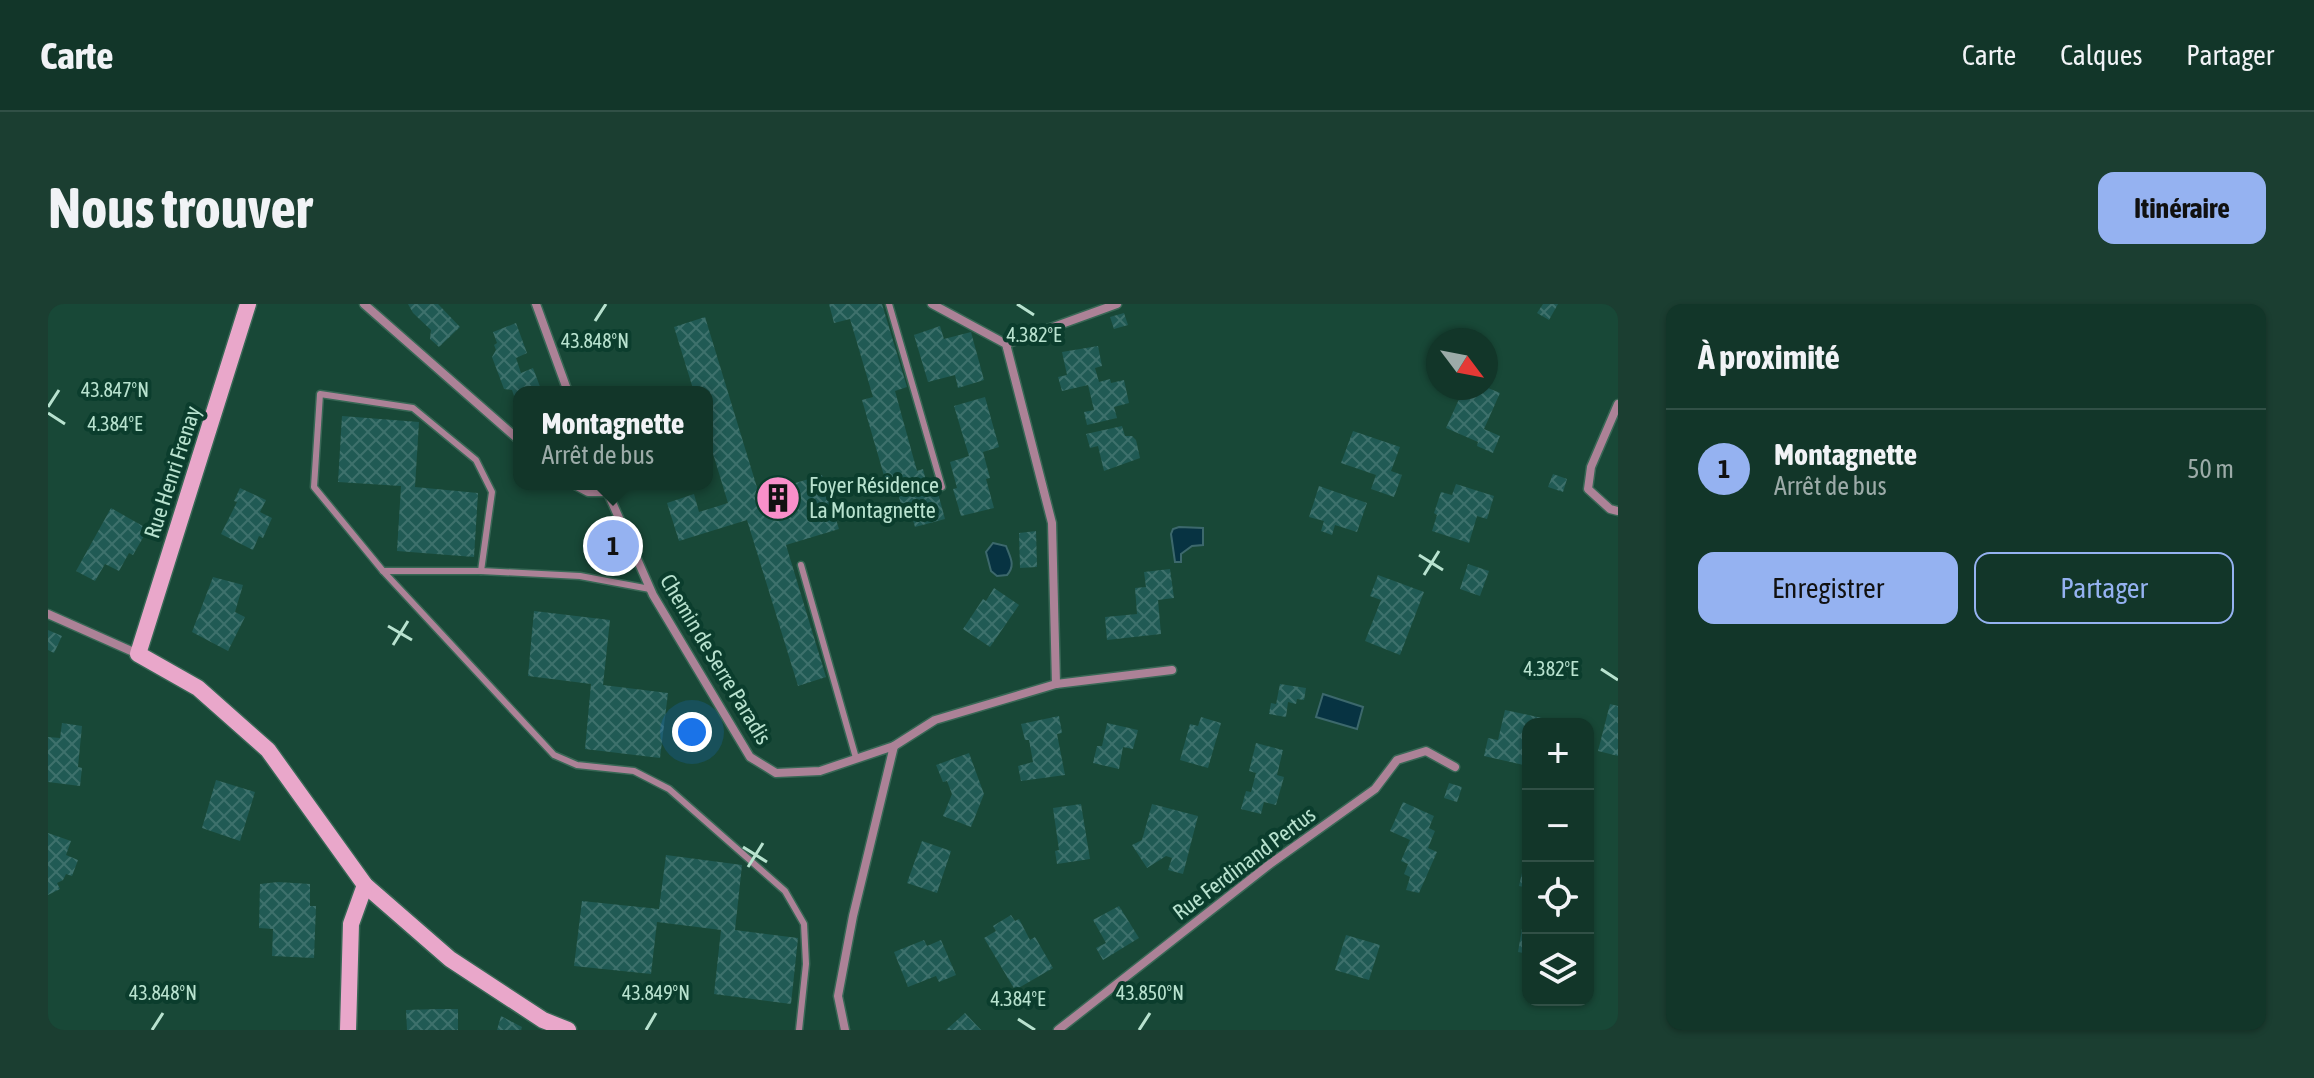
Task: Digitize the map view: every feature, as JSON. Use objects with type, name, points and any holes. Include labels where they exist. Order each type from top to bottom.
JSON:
[{"type":"street","name":"Rue Henri Frenay","points":[[138,654],[248,304]]},
{"type":"street","points":[[364,304],[513,435]]},
{"type":"street","points":[[536,304],[566,386]]},
{"type":"street","points":[[932,304],[1006,344],[1052,523],[1056,684]]},
{"type":"street","points":[[1006,344],[1117,304]]},
{"type":"street","points":[[1618,404],[1591,467],[1588,489],[1610,509],[1618,511]]},
{"type":"street","name":"Chemin de Serre Paradis","points":[[607,490],[651,589],[750,757],[776,773],[820,771],[894,746],[935,720],[1056,684],[1172,670]]},
{"type":"street","points":[[48,614],[138,654],[198,688],[268,750],[365,885],[450,959],[543,1020],[568,1030]]},
{"type":"street","points":[[845,1030],[838,996],[853,916],[894,746]]},
{"type":"street","name":"Rue Ferdinand Pertus","points":[[1058,1030],[1270,864],[1375,789],[1397,760],[1426,751],[1455,767]]},
{"type":"street","points":[[348,1030],[351,924],[365,885]]},
{"type":"lane","points":[[889,304],[942,487]]},
{"type":"lane","points":[[481,571],[492,492],[476,460],[413,408],[320,394],[314,487],[383,571],[554,755],[577,765],[634,771],[669,789],[785,891],[804,924],[806,964],[799,1030]]},
{"type":"lane","points":[[801,565],[856,758]]},
{"type":"lane","points":[[383,571],[481,571],[580,576],[651,589]]},
{"type":"water","points":[[1203,528],[1203,545],[1192,546],[1181,554],[1181,562],[1175,562],[1171,534],[1173,529]]},
{"type":"water","points":[[993,543],[1006,546],[1012,564],[1007,575],[997,576],[991,571],[986,552]]},
{"type":"water","points":[[1323,694],[1363,707],[1357,729],[1316,717]]},
{"type":"building","points":[[408,304],[438,304],[460,327],[439,347],[430,339],[431,330]]},
{"type":"building","points":[[829,304],[882,304],[907,387],[895,391],[917,471],[923,469],[930,496],[938,493],[945,519],[915,527],[908,502],[901,504],[893,477],[885,479],[862,400],[873,397],[850,319],[834,323]]},
{"type":"building","points":[[1543,304],[1558,304],[1549,320],[1537,313]]},
{"type":"building","points":[[1124,313],[1128,325],[1114,329],[1110,317]]},
{"type":"building","name":"Foyer Résidence La Montagnette","points":[[705,317],[759,494],[822,475],[839,529],[786,545],[826,677],[798,686],[747,520],[679,541],[667,503],[694,494],[699,512],[728,503],[713,454],[713,386],[692,386],[674,327]]},
{"type":"building","points":[[516,323],[527,353],[516,358],[521,373],[533,368],[540,386],[513,386],[513,393],[504,389],[492,357],[497,343],[493,332]]},
{"type":"building","points":[[940,326],[944,339],[971,332],[984,380],[958,388],[955,375],[928,382],[914,335]]},
{"type":"building","points":[[1098,346],[1102,366],[1095,368],[1099,382],[1124,380],[1129,403],[1114,407],[1117,418],[1087,425],[1084,412],[1094,410],[1088,385],[1062,391],[1058,377],[1067,375],[1062,352]]},
{"type":"building","points":[[985,397],[999,447],[983,452],[994,508],[961,516],[953,489],[957,488],[950,462],[969,456],[954,406]]},
{"type":"building","points":[[1459,400],[1497,400],[1484,429],[1500,436],[1493,453],[1477,446],[1478,442],[1446,428]]},
{"type":"building","points":[[342,416],[419,422],[415,487],[478,493],[474,557],[397,551],[401,486],[338,482]]},
{"type":"building","points":[[1122,426],[1125,436],[1136,440],[1140,458],[1104,471],[1098,446],[1090,448],[1086,434]]},
{"type":"building","points":[[1353,431],[1400,447],[1391,471],[1402,475],[1394,497],[1371,489],[1376,475],[1341,463]]},
{"type":"building","points":[[1553,474],[1567,479],[1563,492],[1548,487]]},
{"type":"building","points":[[1456,484],[1494,496],[1487,519],[1477,516],[1469,543],[1432,531],[1441,492],[1452,495]]},
{"type":"building","points":[[1319,486],[1367,503],[1357,532],[1335,525],[1332,535],[1321,531],[1324,521],[1309,517]]},
{"type":"building","points":[[240,488],[266,500],[260,512],[272,518],[263,538],[259,536],[253,550],[221,534],[237,502],[234,501]]},
{"type":"building","points":[[111,508],[148,529],[133,555],[129,553],[119,571],[105,564],[95,581],[76,571]]},
{"type":"building","points":[[1036,531],[1037,567],[1020,568],[1019,533]]},
{"type":"building","points":[[1468,564],[1489,571],[1480,596],[1460,589]]},
{"type":"building","points":[[1170,569],[1174,598],[1158,600],[1161,634],[1107,640],[1105,617],[1137,614],[1135,588],[1146,587],[1144,572]]},
{"type":"building","points":[[1378,575],[1424,592],[1400,655],[1365,641],[1381,600],[1370,596]]},
{"type":"building","points":[[213,577],[243,585],[235,612],[245,617],[228,651],[192,632]]},
{"type":"building","points":[[994,588],[1019,605],[990,647],[963,629]]},
{"type":"building","points":[[534,611],[610,620],[603,685],[668,693],[660,758],[585,749],[591,684],[528,676]]},
{"type":"building","points":[[48,630],[62,636],[54,653],[48,650]]},
{"type":"building","points":[[1280,684],[1306,688],[1304,700],[1297,699],[1296,704],[1288,702],[1286,717],[1269,714],[1271,703],[1276,704]]},
{"type":"building","points":[[1610,704],[1618,706],[1618,756],[1598,751]]},
{"type":"building","points":[[1505,710],[1542,718],[1522,718],[1522,765],[1484,756],[1488,738],[1498,740]]},
{"type":"building","points":[[1059,716],[1062,733],[1057,734],[1065,775],[1021,781],[1018,766],[1033,762],[1029,740],[1025,740],[1021,724]]},
{"type":"building","points":[[1201,717],[1221,723],[1208,768],[1180,760],[1190,724],[1198,726]]},
{"type":"building","points":[[62,723],[82,726],[78,767],[82,768],[80,786],[48,782],[48,737],[60,738]]},
{"type":"building","points":[[1107,723],[1138,730],[1133,749],[1123,747],[1119,769],[1093,763],[1097,746],[1102,746]]},
{"type":"building","points":[[1256,743],[1283,750],[1277,775],[1284,777],[1276,805],[1264,802],[1261,814],[1241,809],[1246,791],[1251,792],[1256,773],[1249,771]]},
{"type":"building","points":[[969,753],[984,794],[971,827],[943,816],[952,794],[936,765]]},
{"type":"building","points":[[216,780],[255,792],[240,841],[202,828]]},
{"type":"building","points":[[1449,783],[1462,787],[1457,802],[1444,798]]},
{"type":"building","points":[[1403,802],[1434,816],[1429,828],[1435,831],[1428,848],[1437,852],[1419,893],[1406,890],[1410,877],[1404,874],[1408,864],[1401,861],[1410,840],[1390,831]]},
{"type":"building","points":[[1081,804],[1090,859],[1057,864],[1055,851],[1059,850],[1053,808]]},
{"type":"building","points":[[1152,804],[1198,816],[1183,874],[1168,870],[1172,858],[1166,856],[1147,868],[1132,845],[1142,840]]},
{"type":"building","points":[[48,833],[71,841],[66,855],[78,860],[72,876],[66,874],[57,883],[60,889],[48,895]]},
{"type":"building","points":[[922,841],[951,851],[937,893],[907,883]]},
{"type":"building","points":[[666,855],[742,865],[735,930],[798,938],[791,1004],[714,994],[721,930],[657,922],[651,974],[574,966],[582,901],[659,909]]},
{"type":"building","points":[[260,884],[310,884],[310,906],[316,906],[314,958],[272,956],[273,929],[259,928]]},
{"type":"building","points":[[1119,906],[1139,938],[1103,960],[1096,948],[1106,943],[1093,920]]},
{"type":"building","points":[[1011,915],[1015,921],[1019,919],[1030,940],[1035,937],[1053,968],[1015,990],[984,938],[996,931],[993,926]]},
{"type":"building","points":[[1522,929],[1522,953],[1518,952]]},
{"type":"building","points":[[1346,935],[1380,945],[1369,980],[1335,970]]},
{"type":"building","points":[[924,940],[927,946],[941,940],[956,975],[939,982],[936,976],[908,987],[894,952]]},
{"type":"building","points":[[458,1009],[458,1030],[407,1030],[406,1010]]},
{"type":"building","points":[[965,1013],[981,1030],[946,1030]]},
{"type":"building","points":[[501,1016],[522,1027],[521,1030],[497,1030]]},
{"type":"place","name":"Foyer Résidence La Montagnette","points":[[778,498]]},
{"type":"place","name":"Montagnette","points":[[613,546]]}]
